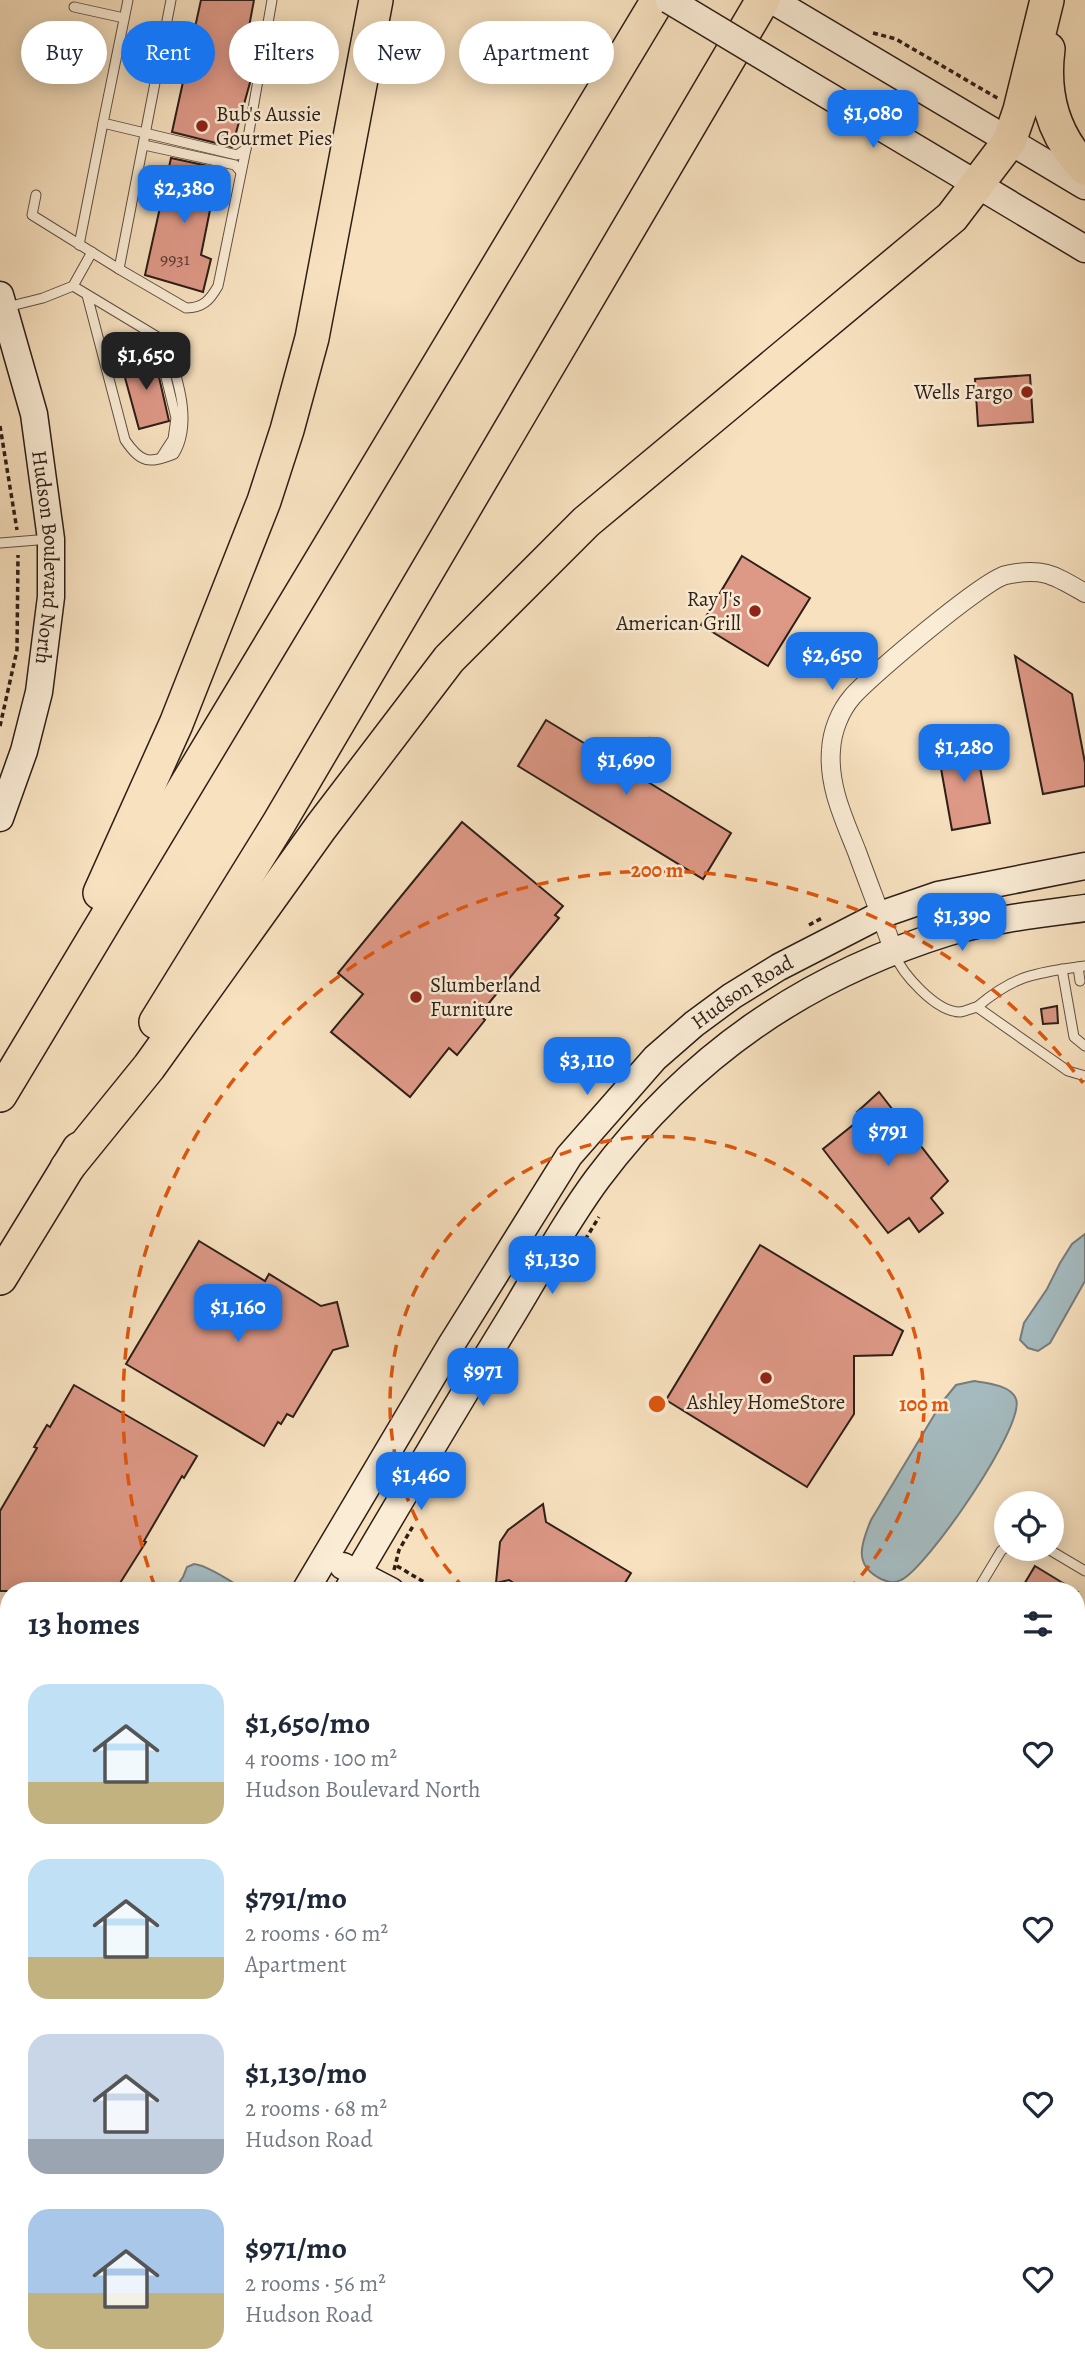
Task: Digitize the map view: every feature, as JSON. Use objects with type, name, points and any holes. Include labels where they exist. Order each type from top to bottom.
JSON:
[{"type":"highway","points":[[37,1033],[176,724],[264,501],[312,338],[376,0]]},
{"type":"highway","points":[[0,1095],[658,0]]},
{"type":"highway","points":[[0,1278],[279,823],[763,0]]},
{"type":"highway","points":[[67,1168],[149,1067],[321,827],[449,659],[586,522],[952,217],[1009,142],[1020,110],[1047,0]]},
{"type":"highway","points":[[1055,0],[1046,62],[1047,95],[1060,137],[1085,169]]},
{"type":"street","points":[[669,0],[1085,249]]},
{"type":"street","points":[[772,0],[1085,186]]},
{"type":"street","name":"Hudson Boulevard North","points":[[0,818],[27,742],[38,692],[51,597],[51,539],[34,414],[2,301]]},
{"type":"street","points":[[894,952],[834,787],[831,750],[834,730],[843,710],[864,684],[979,589],[1003,575],[1041,571],[1085,593]]},
{"type":"street","name":"Hudson Road","points":[[310,1582],[451,1345],[569,1156],[655,1058],[732,996],[815,947],[880,915],[938,895],[1085,866]]},
{"type":"street","name":"Hudson Road","points":[[352,1582],[596,1180],[654,1111],[682,1083],[753,1025],[844,973],[950,932],[1002,919],[1085,908]]},
{"type":"street","points":[[325,1557],[352,1582]]},
{"type":"lane","points":[[79,244],[128,0]]},
{"type":"lane","points":[[120,269],[171,0]]},
{"type":"lane","points":[[36,195],[32,215],[120,269],[186,308],[198,308],[210,300],[218,286],[272,0]]},
{"type":"lane","points":[[74,7],[124,18]]},
{"type":"lane","points":[[103,123],[237,155],[246,149]]},
{"type":"lane","points":[[144,145],[235,164],[241,172]]},
{"type":"lane","points":[[2,301],[43,298],[73,286],[92,252]]},
{"type":"lane","points":[[73,286],[166,342],[180,397],[182,437],[174,454],[150,461],[135,455],[125,440],[87,295]]},
{"type":"lane","points":[[0,543],[51,539]]},
{"type":"lane","points":[[894,952],[900,968],[920,990],[949,1009],[961,1012],[977,1007],[1000,988],[1028,975],[1081,966],[1080,981]]},
{"type":"lane","points":[[1062,969],[1074,1037],[1085,1046]]},
{"type":"lane","points":[[977,1007],[1068,1071],[1085,1076]]},
{"type":"lane","points":[[451,1345],[482,1365]]},
{"type":"lane","points":[[1064,1559],[1085,1571]]},
{"type":"lane","points":[[982,1582],[994,1561]]},
{"type":"path","points":[[864,27],[874,33],[896,39],[1003,101]]},
{"type":"path","points":[[0,426],[18,542],[16,650],[0,726]]},
{"type":"path","points":[[556,1286],[600,1217]]},
{"type":"path","points":[[419,1515],[399,1550],[397,1566],[424,1582]]},
{"type":"water","points":[[1085,1234],[1085,1281],[1050,1343],[1038,1351],[1028,1348],[1020,1340],[1024,1323],[1072,1244]]},
{"type":"water","points":[[974,1381],[1004,1388],[1016,1399],[1015,1414],[1006,1437],[972,1495],[914,1570],[896,1582],[881,1579],[866,1567],[863,1561],[862,1546],[871,1520],[942,1402],[956,1385]]},
{"type":"water","points":[[199,1565],[232,1582],[179,1582],[187,1567]]},
{"type":"building","points":[[201,0],[254,0],[250,21],[229,21],[229,84],[250,84],[232,147],[172,132],[183,84],[215,84],[215,21],[196,21]]},
{"type":"building","points":[[171,158],[222,169],[219,199],[212,200],[201,255],[211,259],[203,292],[145,275]]},
{"type":"building","points":[[154,355],[169,421],[139,429],[121,363]]},
{"type":"building","points":[[1030,375],[1033,422],[978,426],[975,379]]},
{"type":"building","name":"Ray J's American Grill","points":[[742,556],[810,598],[768,666],[701,625]]},
{"type":"building","points":[[1015,656],[1072,694],[1085,763],[1085,786],[1043,794]]},
{"type":"building","points":[[546,720],[630,771],[650,738],[668,749],[648,782],[731,833],[703,879],[518,766]]},
{"type":"building","points":[[975,739],[990,823],[952,830],[937,746]]},
{"type":"building","points":[[462,822],[563,906],[555,915],[559,918],[479,1015],[485,1020],[457,1055],[449,1048],[410,1097],[331,1032],[363,994],[338,973]]},
{"type":"building","points":[[1057,1006],[1058,1023],[1043,1024],[1041,1009]]},
{"type":"building","points":[[879,1092],[948,1181],[931,1198],[943,1213],[919,1232],[909,1218],[888,1233],[823,1149],[863,1117],[857,1112]]},
{"type":"building","points":[[199,1241],[265,1281],[269,1274],[321,1306],[337,1302],[348,1346],[333,1350],[293,1417],[287,1414],[281,1424],[278,1422],[264,1446],[126,1364]]},
{"type":"building","name":"Ashley HomeStore","points":[[760,1245],[903,1331],[892,1355],[854,1356],[854,1414],[807,1487],[666,1400]]},
{"type":"building","points":[[74,1385],[197,1456],[184,1478],[182,1476],[121,1582],[0,1582],[0,1511],[37,1448],[34,1447],[47,1425],[50,1427]]},
{"type":"building","points":[[543,1504],[546,1522],[631,1573],[626,1582],[496,1582],[500,1542],[508,1530]]},
{"type":"building","points":[[1035,1566],[1061,1582],[1025,1582]]},
{"type":"place","name":"Bub's Aussie Gourmet Pies","points":[[202,126]]},
{"type":"place","name":"Wells Fargo","points":[[1027,392]]},
{"type":"place","name":"Ray J's American Grill","points":[[755,611]]},
{"type":"place","name":"Slumberland Furniture","points":[[416,997]]},
{"type":"place","name":"Ashley HomeStore","points":[[766,1378]]}]
